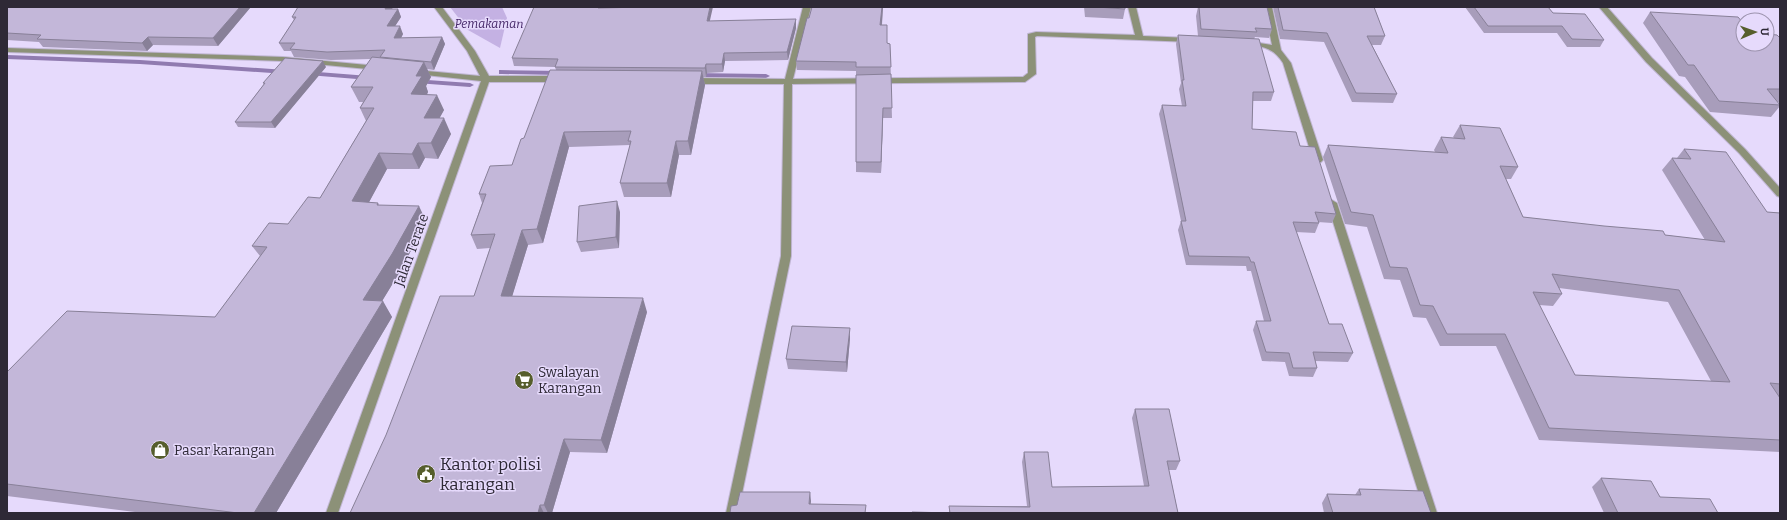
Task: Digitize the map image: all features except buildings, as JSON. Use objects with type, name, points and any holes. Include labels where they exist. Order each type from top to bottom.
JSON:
[{"type":"street","points":[[438,7],[471,50],[486,79]]},
{"type":"street","points":[[732,513],[786,256],[788,82],[807,7]]},
{"type":"street","points":[[1132,7],[1139,37]]},
{"type":"street","points":[[1268,7],[1276,49]]},
{"type":"street","points":[[1603,7],[1649,60],[1742,151],[1780,194]]},
{"type":"street","points":[[685,81],[788,82],[1025,79],[1032,74],[1031,36],[1036,34],[1201,40]]},
{"type":"street","points":[[1240,42],[1266,45],[1276,49],[1287,62],[1320,168]]},
{"type":"street","points":[[7,50],[283,59],[385,69]]},
{"type":"street","points":[[408,71],[486,79],[566,79]]},
{"type":"street","name":"Jalan Terate","points":[[332,513],[486,79]]},
{"type":"street","points":[[1328,190],[1431,513]]},
{"type":"green space","name":"Pemakaman","points":[[450,7],[502,7],[507,18],[500,48],[468,30]]},
{"type":"waterway","points":[[7,57],[140,62],[286,72]]},
{"type":"waterway","points":[[502,72],[561,73]]},
{"type":"waterway","points":[[308,73],[369,78]]},
{"type":"waterway","points":[[696,75],[766,76]]},
{"type":"waterway","points":[[416,81],[470,85]]},
{"type":"place","name":"Swalayan Karangan","points":[[524,380]]},
{"type":"place","name":"Pasar karangan","points":[[160,450]]},
{"type":"place","name":"Kantor polisi karangan","points":[[426,474]]}]
